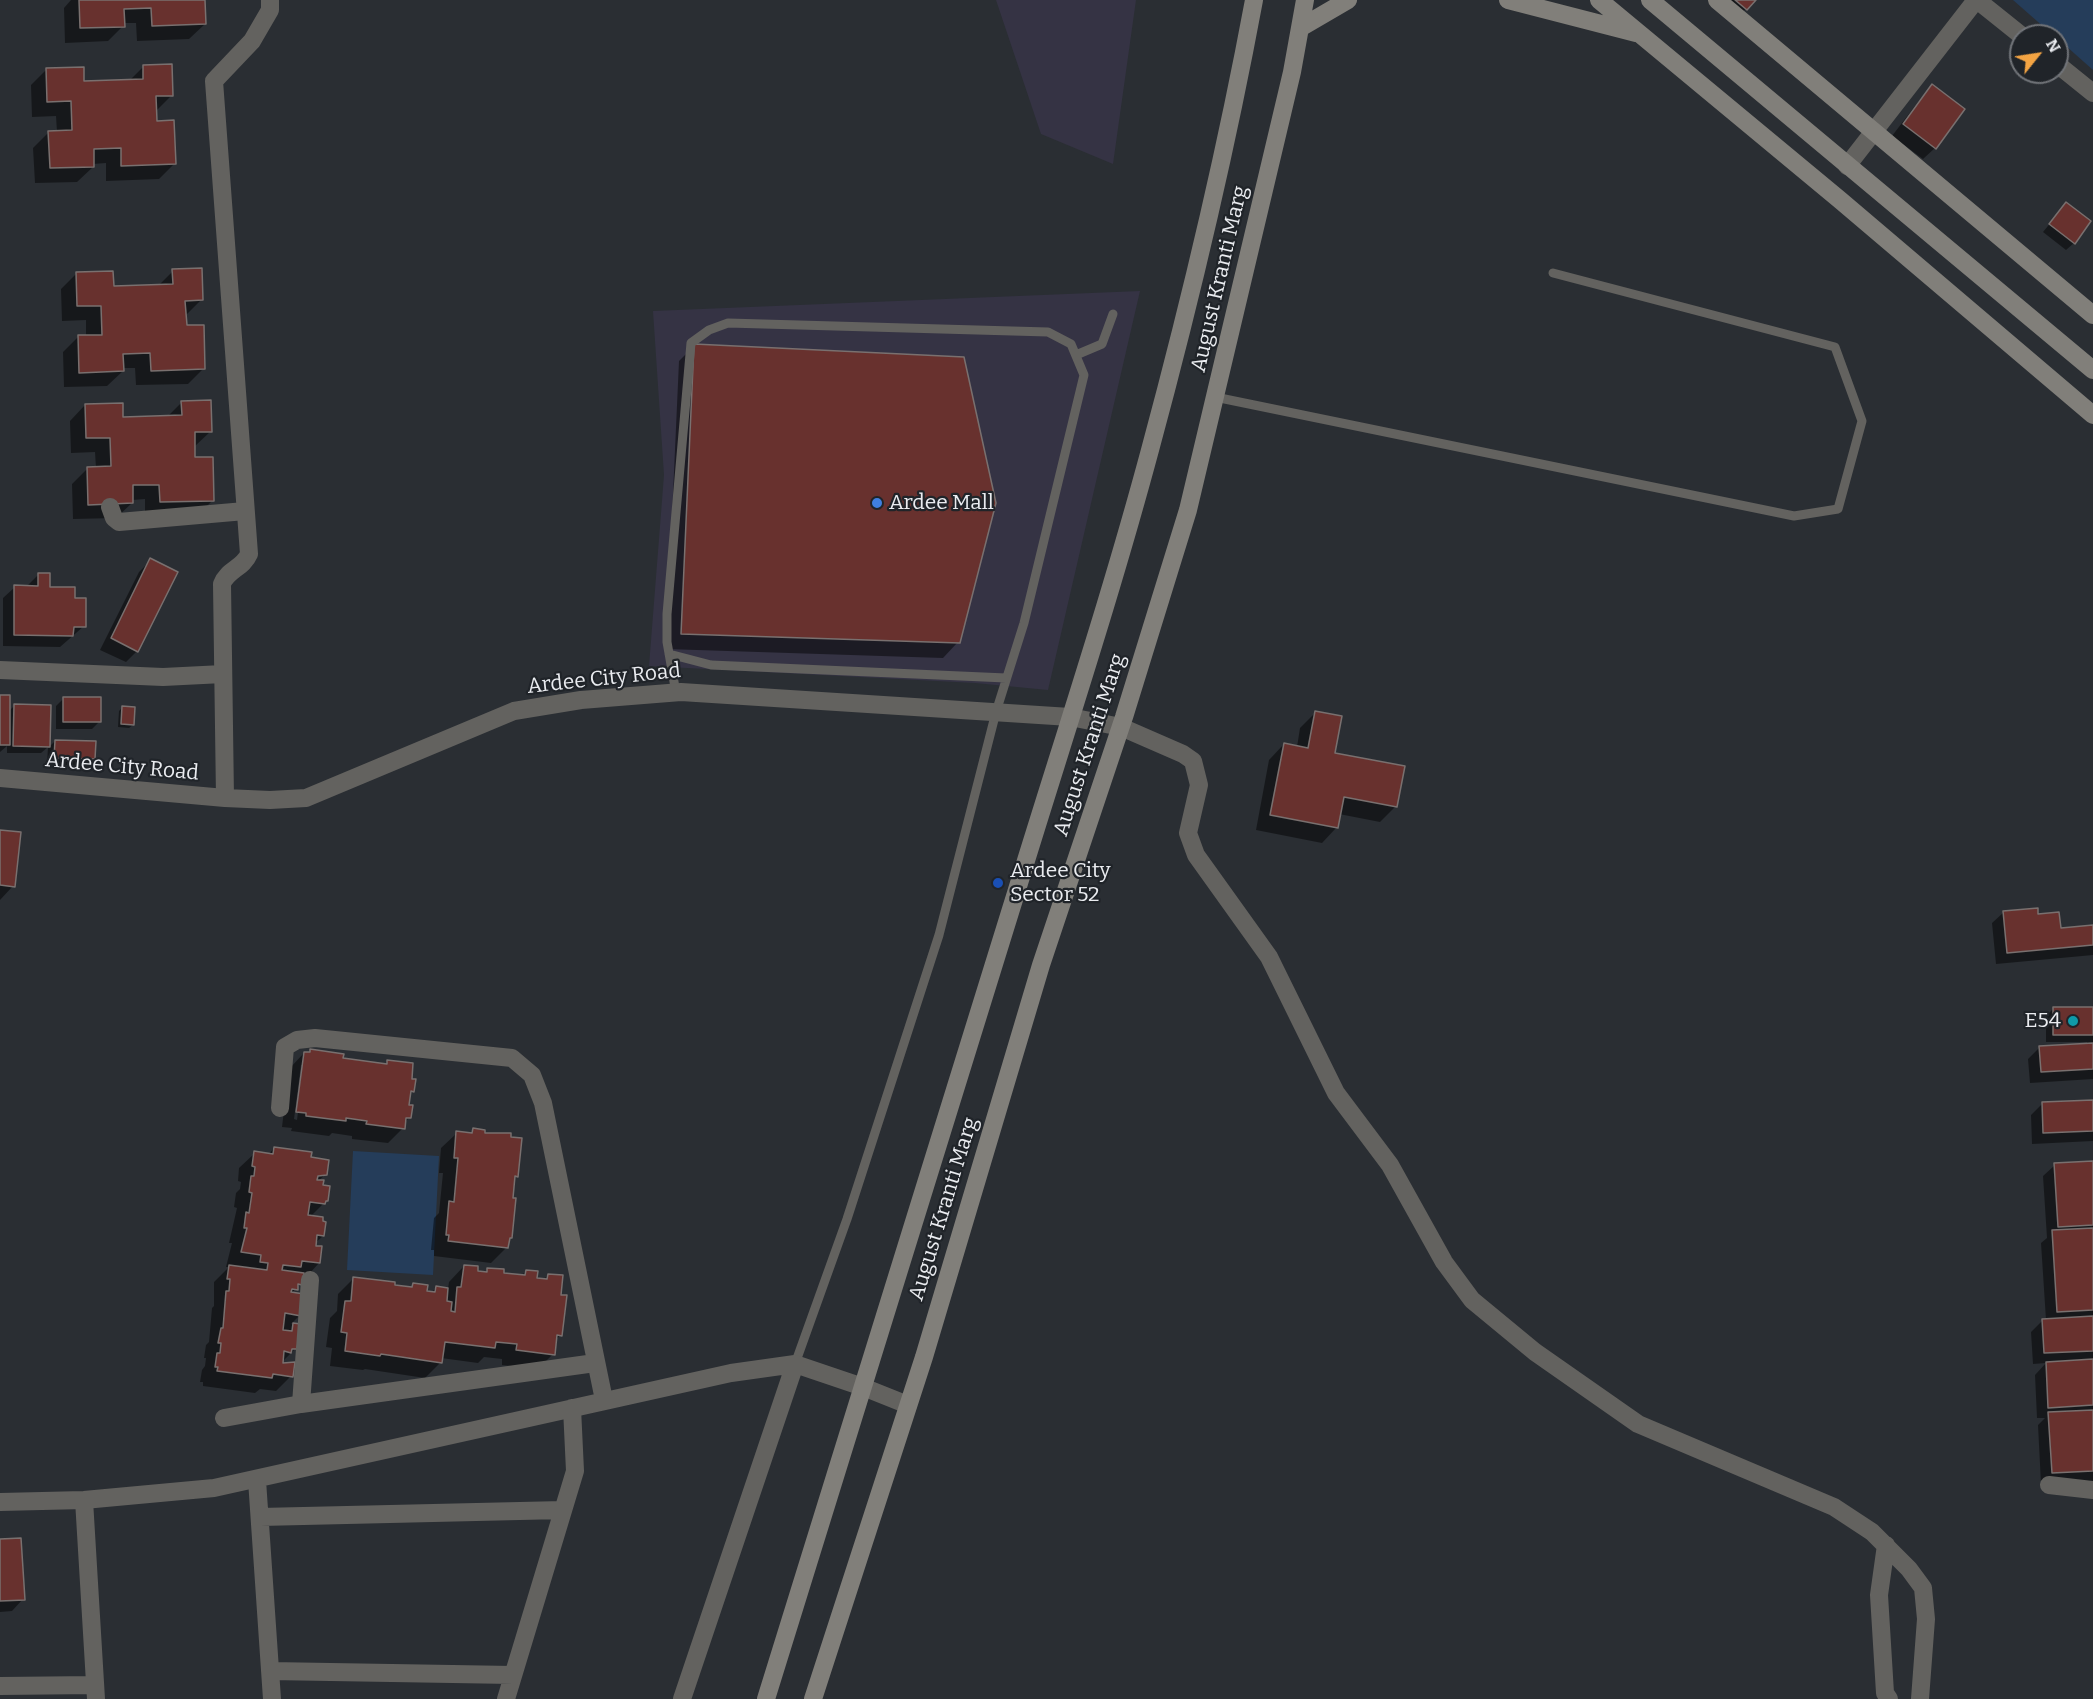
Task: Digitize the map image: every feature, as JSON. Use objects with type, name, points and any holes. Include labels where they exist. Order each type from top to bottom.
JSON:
[{"type":"main road","points":[[1242,0],[1246,46]]},
{"type":"main road","name":"August Kranti Marg","points":[[765,1699],[1150,452],[1214,196],[1254,0]]},
{"type":"main road","name":"August Kranti Marg","points":[[813,1699],[908,1406],[1041,965],[1121,727],[1188,510],[1292,72],[1305,0]]},
{"type":"main road","points":[[1300,28],[1348,0]]},
{"type":"main road","points":[[1508,0],[1643,35]]},
{"type":"main road","points":[[1599,0],[2093,415]]},
{"type":"main road","points":[[1650,0],[2093,370]]},
{"type":"main road","points":[[1717,0],[2093,315]]},
{"type":"street","points":[[225,798],[222,584],[225,576],[245,562],[249,554],[214,81],[252,41],[270,10],[270,0]]},
{"type":"street","points":[[1847,166],[1977,0],[2009,26]]},
{"type":"street","points":[[2069,74],[2093,93]]},
{"type":"street","points":[[110,507],[114,518],[119,522],[245,512]]},
{"type":"street","points":[[0,670],[163,677],[223,675]]},
{"type":"street","name":"Ardee City Road","points":[[0,778],[225,798],[270,800],[306,798],[514,711],[581,700],[676,693],[1070,717],[1121,727],[1183,754],[1193,761],[1198,785],[1188,833],[1196,855],[1269,957],[1336,1093],[1390,1165],[1444,1262],[1472,1300],[1535,1352],[1638,1424],[1834,1507],[1872,1532],[1886,1545]]},
{"type":"street","points":[[280,1108],[285,1047],[297,1040],[315,1038],[512,1058],[531,1075],[543,1103],[604,1400]]},
{"type":"street","points":[[301,1404],[310,1280]]},
{"type":"street","points":[[224,1418],[301,1404],[595,1363]]},
{"type":"street","points":[[682,1699],[795,1364]]},
{"type":"street","points":[[0,1502],[84,1500],[214,1488],[731,1372],[795,1364],[863,1387],[908,1406]]},
{"type":"street","points":[[506,1699],[575,1471],[572,1408]]},
{"type":"street","points":[[257,1480],[272,1699]]},
{"type":"street","points":[[2049,1485],[2093,1490]]},
{"type":"street","points":[[0,1686],[95,1692],[84,1500]]},
{"type":"street","points":[[260,1517],[563,1510]]},
{"type":"street","points":[[1886,1545],[1879,1595],[1885,1693],[1889,1699]]},
{"type":"street","points":[[1886,1545],[1923,1588],[1926,1619],[1920,1699]]},
{"type":"street","points":[[270,1671],[513,1675]]},
{"type":"lane","points":[[1215,397],[1794,516],[1838,509],[1862,421],[1835,347],[1553,273]]},
{"type":"lane","points":[[1076,355],[1102,344],[1113,314]]},
{"type":"lane","points":[[676,693],[669,654],[667,614],[690,343],[709,330],[728,323],[1048,332],[1071,344],[1084,375],[1024,623],[996,712],[939,935],[847,1219],[795,1364]]},
{"type":"lane","points":[[669,654],[711,665],[1006,678]]},
{"type":"shaded area","points":[[996,0],[1136,0],[1113,164],[1041,134]]},
{"type":"shaded area","points":[[2013,0],[2093,0],[2093,70],[2069,49],[2069,24],[2040,24]]},
{"type":"shaded area","name":"Ardee Mall","points":[[1140,291],[1048,690],[975,683],[649,666],[664,475],[653,311]]},
{"type":"shaded area","points":[[353,1151],[439,1156],[433,1275],[347,1270]]},
{"type":"building","points":[[79,0],[205,0],[206,24],[152,26],[151,8],[124,9],[125,27],[80,28]]},
{"type":"building","points":[[1735,0],[1756,0],[1747,10]]},
{"type":"building","points":[[172,64],[173,96],[156,96],[157,121],[174,120],[176,164],[121,166],[121,148],[94,149],[94,167],[50,168],[48,131],[72,130],[71,101],[47,102],[46,68],[84,67],[84,81],[143,79],[143,65]]},
{"type":"building","points":[[1932,84],[1965,109],[1936,149],[1903,124]]},
{"type":"building","points":[[2066,202],[2091,221],[2075,244],[2049,224]]},
{"type":"building","points":[[202,268],[203,300],[185,301],[187,325],[204,325],[205,369],[151,371],[150,353],[123,354],[124,371],[79,373],[78,335],[102,335],[101,306],[77,306],[76,272],[113,271],[114,286],[173,284],[172,269]]},
{"type":"building","points":[[694,344],[964,357],[996,503],[960,643],[681,634]]},
{"type":"building","points":[[211,400],[212,432],[195,432],[195,457],[213,457],[214,501],[160,502],[159,485],[133,485],[133,503],[88,505],[87,467],[111,466],[110,438],[86,438],[85,404],[123,403],[123,417],[182,415],[181,401]]},
{"type":"building","points":[[150,558],[178,572],[138,652],[111,638]]},
{"type":"building","points":[[38,573],[50,573],[50,587],[75,587],[75,598],[86,598],[86,627],[74,627],[73,636],[14,635],[14,585],[38,586]]},
{"type":"building","points":[[0,695],[10,695],[10,745],[0,745]]},
{"type":"building","points":[[63,697],[101,697],[101,722],[63,722]]},
{"type":"building","points":[[14,704],[51,705],[50,747],[13,746]]},
{"type":"building","points":[[122,706],[135,707],[134,725],[121,724]]},
{"type":"building","points":[[1315,711],[1342,716],[1335,753],[1405,766],[1397,807],[1344,797],[1338,828],[1270,815],[1284,743],[1308,748]]},
{"type":"building","points":[[55,740],[96,741],[95,759],[54,758]]},
{"type":"building","points":[[0,830],[21,832],[15,887],[0,885]]},
{"type":"building","points":[[2038,908],[2038,914],[2059,912],[2061,928],[2093,925],[2093,945],[2007,953],[2003,911]]},
{"type":"building","name":"E54","points":[[2053,1007],[2093,1007],[2093,1035],[2053,1035]]},
{"type":"building","points":[[2093,1043],[2093,1069],[2041,1072],[2039,1046]]},
{"type":"building","points":[[310,1049],[344,1054],[343,1058],[387,1064],[387,1060],[413,1063],[412,1079],[416,1079],[409,1105],[413,1105],[411,1118],[406,1118],[405,1129],[366,1124],[367,1121],[346,1118],[346,1121],[306,1116],[306,1113],[296,1112],[304,1052],[310,1052]]},
{"type":"building","points":[[2093,1100],[2093,1131],[2043,1133],[2042,1102]]},
{"type":"building","points":[[473,1128],[485,1130],[485,1133],[511,1133],[511,1137],[522,1138],[518,1177],[515,1176],[513,1198],[516,1198],[512,1238],[510,1238],[508,1248],[448,1241],[449,1235],[446,1235],[449,1201],[454,1202],[458,1158],[454,1158],[456,1131],[472,1133]]},
{"type":"building","points":[[274,1147],[312,1152],[311,1157],[329,1160],[327,1175],[318,1176],[317,1180],[324,1180],[323,1185],[330,1186],[328,1201],[325,1204],[310,1202],[308,1215],[323,1217],[323,1221],[326,1222],[324,1236],[317,1235],[316,1246],[322,1246],[320,1263],[302,1261],[301,1267],[283,1265],[282,1270],[304,1273],[302,1285],[298,1284],[298,1290],[292,1289],[291,1292],[304,1294],[301,1316],[285,1313],[283,1330],[292,1331],[293,1323],[301,1324],[297,1349],[292,1349],[291,1353],[284,1351],[283,1363],[295,1362],[293,1377],[273,1374],[272,1378],[217,1371],[218,1367],[215,1367],[217,1353],[220,1353],[221,1343],[218,1343],[221,1328],[223,1328],[226,1291],[229,1291],[230,1279],[227,1279],[229,1265],[267,1270],[268,1263],[260,1262],[261,1255],[241,1252],[247,1228],[244,1228],[246,1212],[249,1213],[252,1193],[249,1192],[251,1176],[254,1176],[255,1167],[252,1166],[254,1151],[273,1154]]},
{"type":"building","points":[[2093,1161],[2093,1225],[2058,1227],[2054,1163]]},
{"type":"building","points":[[2093,1228],[2093,1310],[2057,1312],[2052,1230]]},
{"type":"building","points":[[464,1265],[478,1266],[478,1271],[487,1272],[487,1268],[504,1269],[504,1273],[525,1275],[526,1270],[538,1271],[537,1278],[547,1279],[548,1274],[563,1275],[561,1295],[567,1295],[562,1336],[557,1335],[555,1355],[516,1350],[517,1344],[496,1342],[495,1348],[445,1342],[442,1363],[345,1351],[347,1333],[341,1332],[345,1301],[351,1301],[353,1277],[395,1282],[395,1285],[412,1287],[413,1283],[428,1285],[427,1291],[435,1292],[436,1286],[448,1288],[447,1301],[452,1302],[451,1311],[455,1312],[457,1287],[461,1287]]},
{"type":"building","points":[[2093,1316],[2093,1351],[2044,1353],[2042,1319]]},
{"type":"building","points":[[2093,1359],[2093,1405],[2048,1408],[2046,1362]]},
{"type":"building","points":[[2093,1410],[2093,1471],[2052,1473],[2048,1412]]},
{"type":"building","points":[[21,1538],[25,1600],[0,1601],[0,1539]]},
{"type":"place","name":"Ardee Mall","points":[[877,503]]},
{"type":"place","name":"Ardee City Sector 52","points":[[998,883]]},
{"type":"place","name":"E54","points":[[2073,1021]]}]
